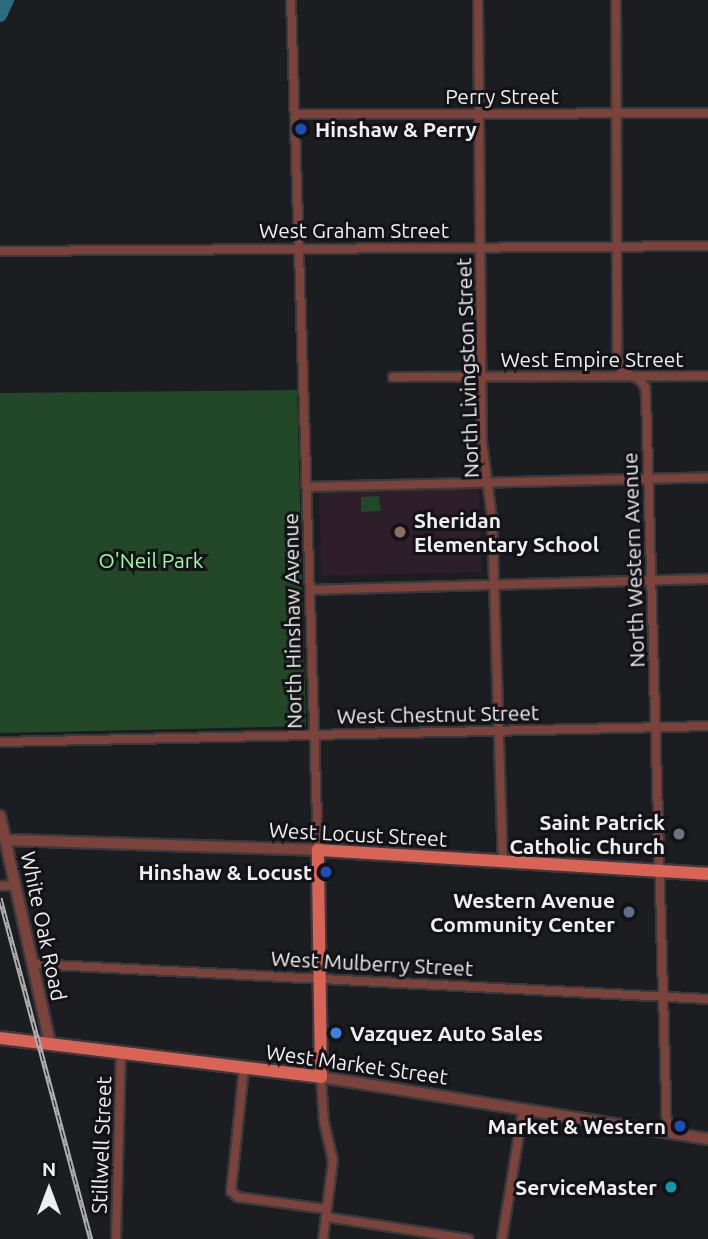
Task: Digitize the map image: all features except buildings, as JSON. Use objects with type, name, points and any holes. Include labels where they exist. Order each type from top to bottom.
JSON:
[{"type":"main road","name":"West Locust Street","points":[[318,850],[708,874]]},
{"type":"main road","name":"North Hinshaw Avenue","points":[[318,850],[321,1077]]},
{"type":"main road","name":"West Market Street","points":[[0,1038],[321,1077]]},
{"type":"street","name":"North Hinshaw Avenue","points":[[291,0],[301,247],[318,850]]},
{"type":"street","name":"North Livingston Street","points":[[478,0],[482,442],[488,483],[494,585],[503,861]]},
{"type":"street","name":"North Western Avenue","points":[[616,0],[617,364],[645,387],[667,1132]]},
{"type":"street","name":"Perry Street","points":[[295,114],[708,113]]},
{"type":"street","name":"West Graham Street","points":[[0,251],[708,246]]},
{"type":"street","name":"West Empire Street","points":[[393,377],[708,376]]},
{"type":"street","points":[[308,487],[708,477]]},
{"type":"street","points":[[311,590],[708,579]]},
{"type":"street","name":"West Chestnut Street","points":[[0,742],[708,726]]},
{"type":"street","name":"White Oak Road","points":[[0,816],[50,1044]]},
{"type":"street","name":"West Locust Street","points":[[6,840],[318,850]]},
{"type":"street","points":[[0,886],[16,885]]},
{"type":"street","name":"West Mulberry Street","points":[[33,964],[708,999]]},
{"type":"street","name":"Stillwell Street","points":[[116,1239],[121,1053]]},
{"type":"street","points":[[244,1068],[232,1194],[238,1198],[468,1239]]},
{"type":"street","name":"North Hinshaw Avenue","points":[[321,1077],[323,1114],[333,1160],[323,1239]]},
{"type":"street","name":"West Market Street","points":[[321,1077],[708,1139]]},
{"type":"street","points":[[502,1239],[523,1109]]},
{"type":"shaded area","name":"Sheridan Elementary School","points":[[479,487],[482,572],[321,576],[319,491]]},
{"type":"green space","name":"O'Neil Park","points":[[297,390],[306,726],[0,733],[0,393]]},
{"type":"green space","points":[[379,496],[381,511],[361,512],[361,497]]},
{"type":"waterway","points":[[0,15],[7,0]]},
{"type":"railway","points":[[0,898],[91,1239]]},
{"type":"place","name":"Hinshaw & Perry","points":[[301,129]]},
{"type":"place","name":"Sheridan Elementary School","points":[[400,532]]},
{"type":"place","name":"Saint Patrick Catholic Church","points":[[679,834]]},
{"type":"place","name":"Hinshaw & Locust","points":[[326,872]]},
{"type":"place","name":"Western Avenue Community Center","points":[[629,912]]},
{"type":"place","name":"Vazquez Auto Sales","points":[[336,1033]]},
{"type":"place","name":"Market & Western","points":[[680,1126]]},
{"type":"place","name":"ServiceMaster","points":[[671,1187]]}]
